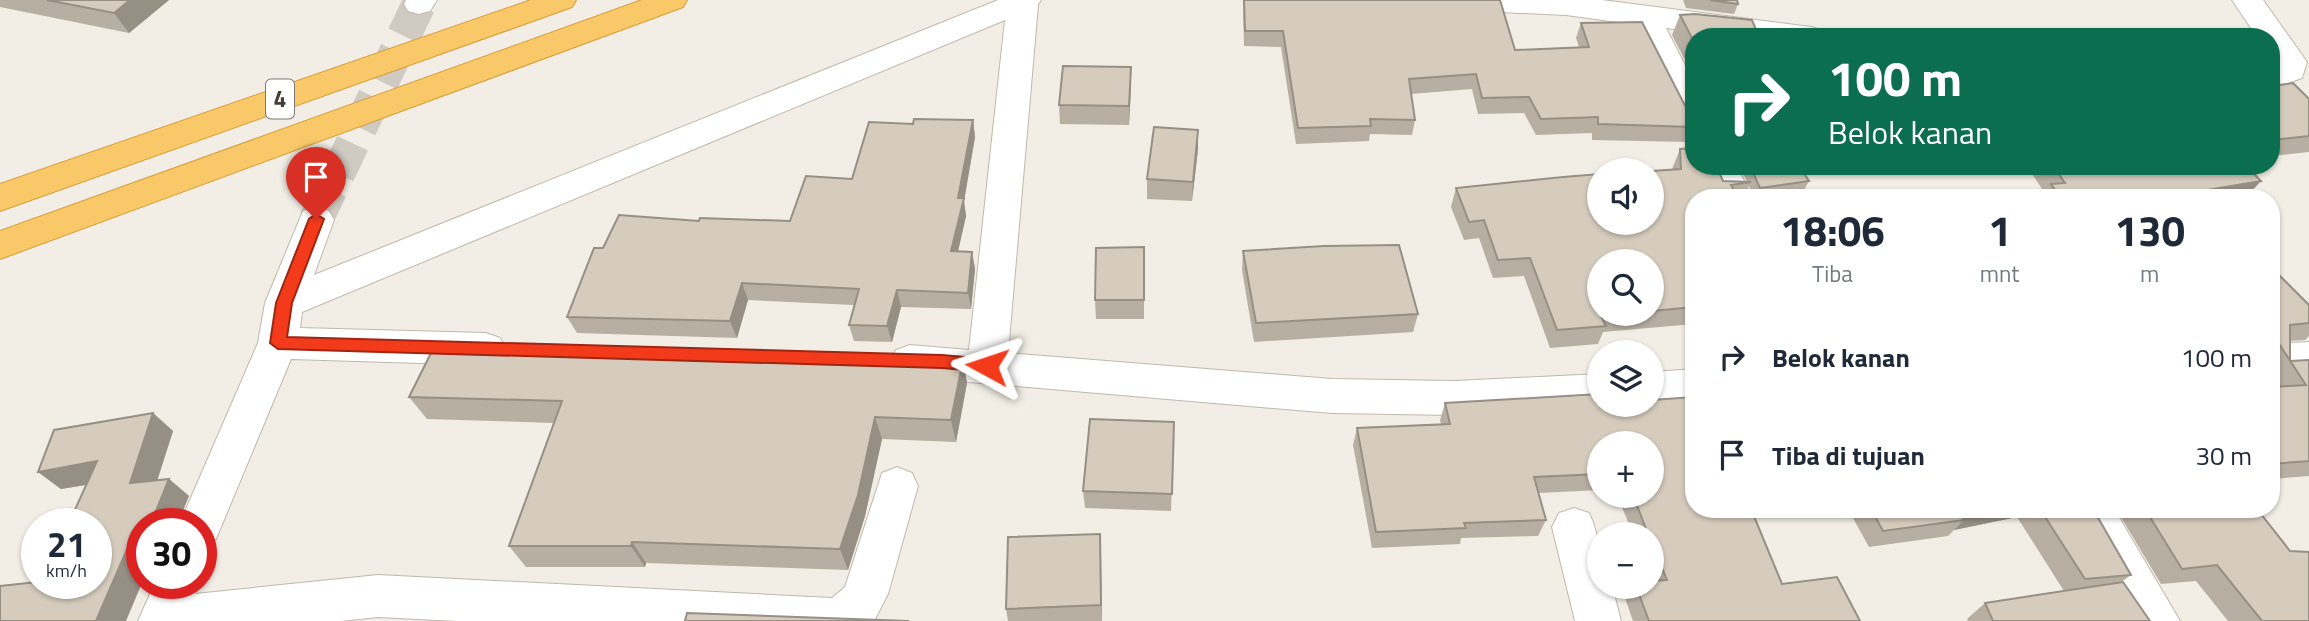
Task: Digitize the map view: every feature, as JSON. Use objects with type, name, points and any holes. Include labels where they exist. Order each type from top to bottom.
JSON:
[{"type":"highway","name":"4","points":[[0,198],[561,0]]},
{"type":"highway","name":"4","points":[[0,245],[672,0]]},
{"type":"street","points":[[1457,0],[1566,3],[1743,28]]},
{"type":"street","points":[[2247,0],[2267,28]]},
{"type":"street","points":[[284,303],[1025,1],[987,366]]},
{"type":"street","points":[[1644,15],[1685,98]]},
{"type":"street","points":[[2280,46],[2291,62],[2290,71],[2280,75]]},
{"type":"street","points":[[208,508],[278,343],[284,303],[316,219]]},
{"type":"street","points":[[278,343],[519,350]]},
{"type":"street","points":[[2280,360],[2309,358]]},
{"type":"street","points":[[873,360],[987,366],[1332,396],[1454,398],[1587,392]]},
{"type":"street","points":[[1664,387],[1685,386]]},
{"type":"street","points":[[166,608],[378,596],[818,618],[846,616],[859,608],[865,594],[897,486]]},
{"type":"street","points":[[2095,518],[2157,621]]},
{"type":"street","points":[[1574,527],[1598,621]]},
{"type":"building","points":[[47,0],[130,0],[114,13]]},
{"type":"building","points":[[1244,0],[1500,0],[1515,50],[1589,47],[1581,23],[1642,22],[1685,106],[1685,127],[1598,124],[1598,117],[1541,119],[1529,97],[1482,98],[1476,74],[1409,79],[1415,120],[1370,119],[1371,126],[1298,128],[1283,31],[1245,31]]},
{"type":"building","points":[[1710,0],[1737,0],[1738,4]]},
{"type":"building","points":[[1680,15],[1752,20],[1755,28],[1687,28]]},
{"type":"building","points":[[1063,66],[1131,67],[1129,106],[1059,105]]},
{"type":"building","points":[[2293,83],[2309,99],[2309,136],[2280,139],[2280,85]]},
{"type":"building","points":[[914,119],[973,120],[958,198],[964,198],[951,251],[972,252],[968,293],[897,290],[887,326],[849,325],[859,289],[742,283],[730,321],[567,317],[594,248],[603,248],[619,215],[699,221],[700,218],[790,221],[806,176],[852,179],[869,122],[913,124]]},
{"type":"building","points":[[1154,127],[1198,130],[1193,182],[1147,179]]},
{"type":"building","points":[[1680,149],[1685,149],[1685,175],[1720,175],[1723,181],[1751,182],[1731,185],[1733,189],[1685,189],[1685,308],[1664,310],[1664,249],[1587,249],[1587,326],[1606,326],[1557,330],[1530,258],[1498,260],[1484,220],[1469,222],[1456,188],[1587,175],[1587,235],[1664,235],[1664,170],[1681,169]]},
{"type":"building","points":[[1754,175],[1805,175],[1809,181],[1760,188]]},
{"type":"building","points":[[2059,175],[2255,175],[2261,181],[2214,189],[2055,189],[2051,184],[2065,183]]},
{"type":"building","points":[[1399,245],[1418,314],[1256,323],[1243,251]]},
{"type":"building","points":[[1144,247],[1144,300],[1095,300],[1096,248]]},
{"type":"building","points":[[2280,276],[2309,305],[2309,323],[2290,325],[2290,361],[2280,345]]},
{"type":"building","points":[[436,343],[877,355],[963,360],[951,420],[875,417],[858,495],[840,549],[632,542],[631,546],[509,546],[562,401],[409,397]]},
{"type":"building","points":[[2309,360],[2309,461],[2280,463],[2280,387],[2306,385],[2290,361]]},
{"type":"building","points":[[1587,395],[1587,417],[1664,417],[1664,399],[1685,398],[1685,518],[1755,518],[1782,584],[1837,577],[1860,621],[1649,621],[1641,599],[1664,599],[1664,580],[1667,580],[1664,573],[1664,522],[1643,522],[1638,508],[1664,508],[1664,431],[1587,431],[1587,475],[1534,477],[1546,520],[1464,523],[1466,528],[1376,532],[1357,428],[1450,424],[1445,403]]},
{"type":"building","points":[[153,413],[130,483],[169,479],[157,508],[126,508],[126,552],[112,584],[112,508],[76,508],[97,461],[38,472],[54,430]]},
{"type":"building","points":[[1090,419],[1174,422],[1172,494],[1083,491]]},
{"type":"building","points":[[1876,518],[1964,520],[1883,531]]},
{"type":"building","points":[[2046,518],[2098,518],[2131,575],[2085,579]]},
{"type":"building","points":[[2151,518],[2264,518],[2290,551],[2309,552],[2309,621],[2262,621],[2217,565],[2182,569]]},
{"type":"building","points":[[1100,534],[1101,605],[1006,609],[1008,537]]},
{"type":"building","points":[[2123,582],[2150,621],[1993,621],[1985,603]]},
{"type":"building","points":[[21,584],[21,599],[106,599],[96,621],[0,621],[0,586]]},
{"type":"building","points":[[687,613],[909,621],[685,621]]},
{"type":"tunnel","points":[[316,220],[419,4]]},
{"type":"route","points":[[316,219],[284,303],[278,343],[942,362],[987,366]]}]
